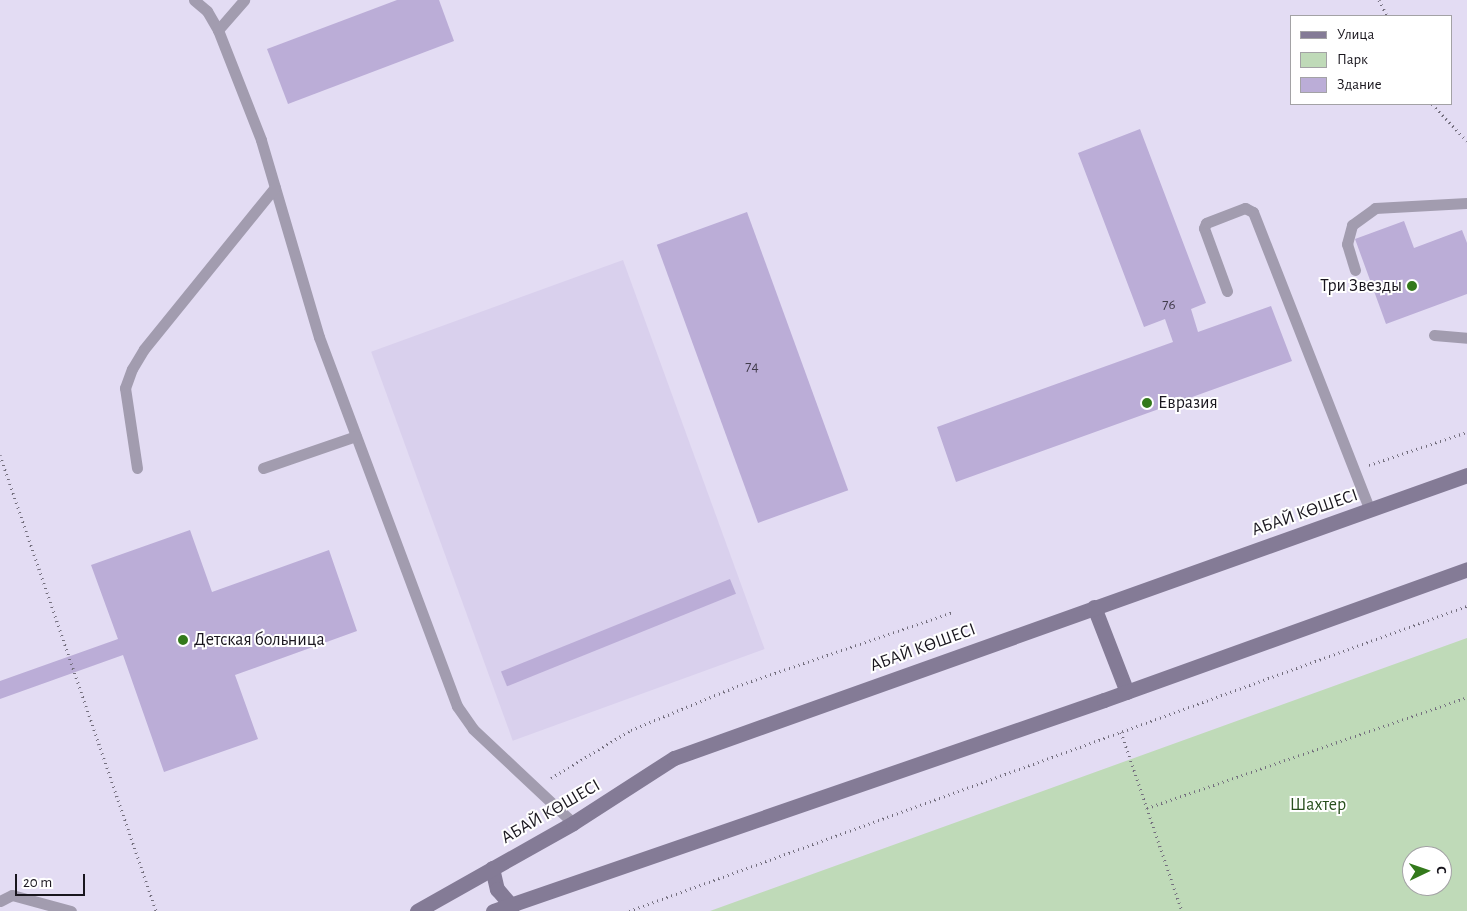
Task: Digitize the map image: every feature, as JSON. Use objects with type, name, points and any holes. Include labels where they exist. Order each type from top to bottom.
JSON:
[{"type":"main road","name":"АБАЙ КӨШЕСІ","points":[[417,911],[573,823],[674,758],[1467,475]]},
{"type":"main road","points":[[493,911],[1128,692],[1467,569]]},
{"type":"main road","points":[[1094,607],[1128,692]]},
{"type":"main road","points":[[492,868],[497,889],[512,906]]},
{"type":"lane","points":[[194,0],[207,11],[218,30],[261,140],[319,337],[457,706],[473,729],[573,823]]},
{"type":"lane","points":[[218,30],[244,0]]},
{"type":"lane","points":[[137,468],[125,388],[132,370],[144,349],[274,187]]},
{"type":"lane","points":[[1355,270],[1347,244],[1352,225],[1375,208],[1467,203]]},
{"type":"lane","points":[[1227,291],[1204,228],[1206,223],[1245,208],[1253,212],[1370,510]]},
{"type":"lane","points":[[1434,335],[1467,338]]},
{"type":"lane","points":[[263,468],[356,436]]},
{"type":"lane","points":[[0,901],[12,895],[71,911]]},
{"type":"path","points":[[1379,0],[1386,15]]},
{"type":"path","points":[[1433,105],[1467,141]]},
{"type":"path","points":[[1355,470],[1467,432]]},
{"type":"path","points":[[0,455],[156,911]]},
{"type":"path","points":[[629,911],[1467,606]]},
{"type":"path","points":[[536,788],[631,730],[737,686],[953,612]]},
{"type":"path","points":[[1146,808],[1467,697]]},
{"type":"path","points":[[1121,732],[1182,911]]},
{"type":"shaded area","points":[[623,260],[765,649],[513,741],[371,352]]},
{"type":"green space","name":"Шахтер","points":[[1467,638],[1467,911],[710,911]]},
{"type":"building","points":[[397,0],[439,0],[454,41],[288,104],[267,49]]},
{"type":"building","points":[[1140,129],[1206,303],[1191,309],[1198,332],[1271,306],[1292,361],[956,482],[937,427],[1173,342],[1165,319],[1144,327],[1078,153]]},
{"type":"building","points":[[747,212],[848,490],[758,523],[657,245]]},
{"type":"building","points":[[1404,221],[1414,248],[1462,230],[1467,243],[1467,294],[1386,324],[1355,239]]},
{"type":"building","points":[[190,530],[212,592],[329,550],[357,631],[235,675],[258,739],[164,772],[123,655],[0,699],[0,681],[118,639],[91,565]]},
{"type":"building","points":[[730,579],[736,594],[507,686],[501,672]]},
{"type":"place","name":"Три Звезды","points":[[1412,286]]},
{"type":"place","name":"Евразия","points":[[1147,403]]},
{"type":"place","name":"Детская больница","points":[[183,640]]}]
